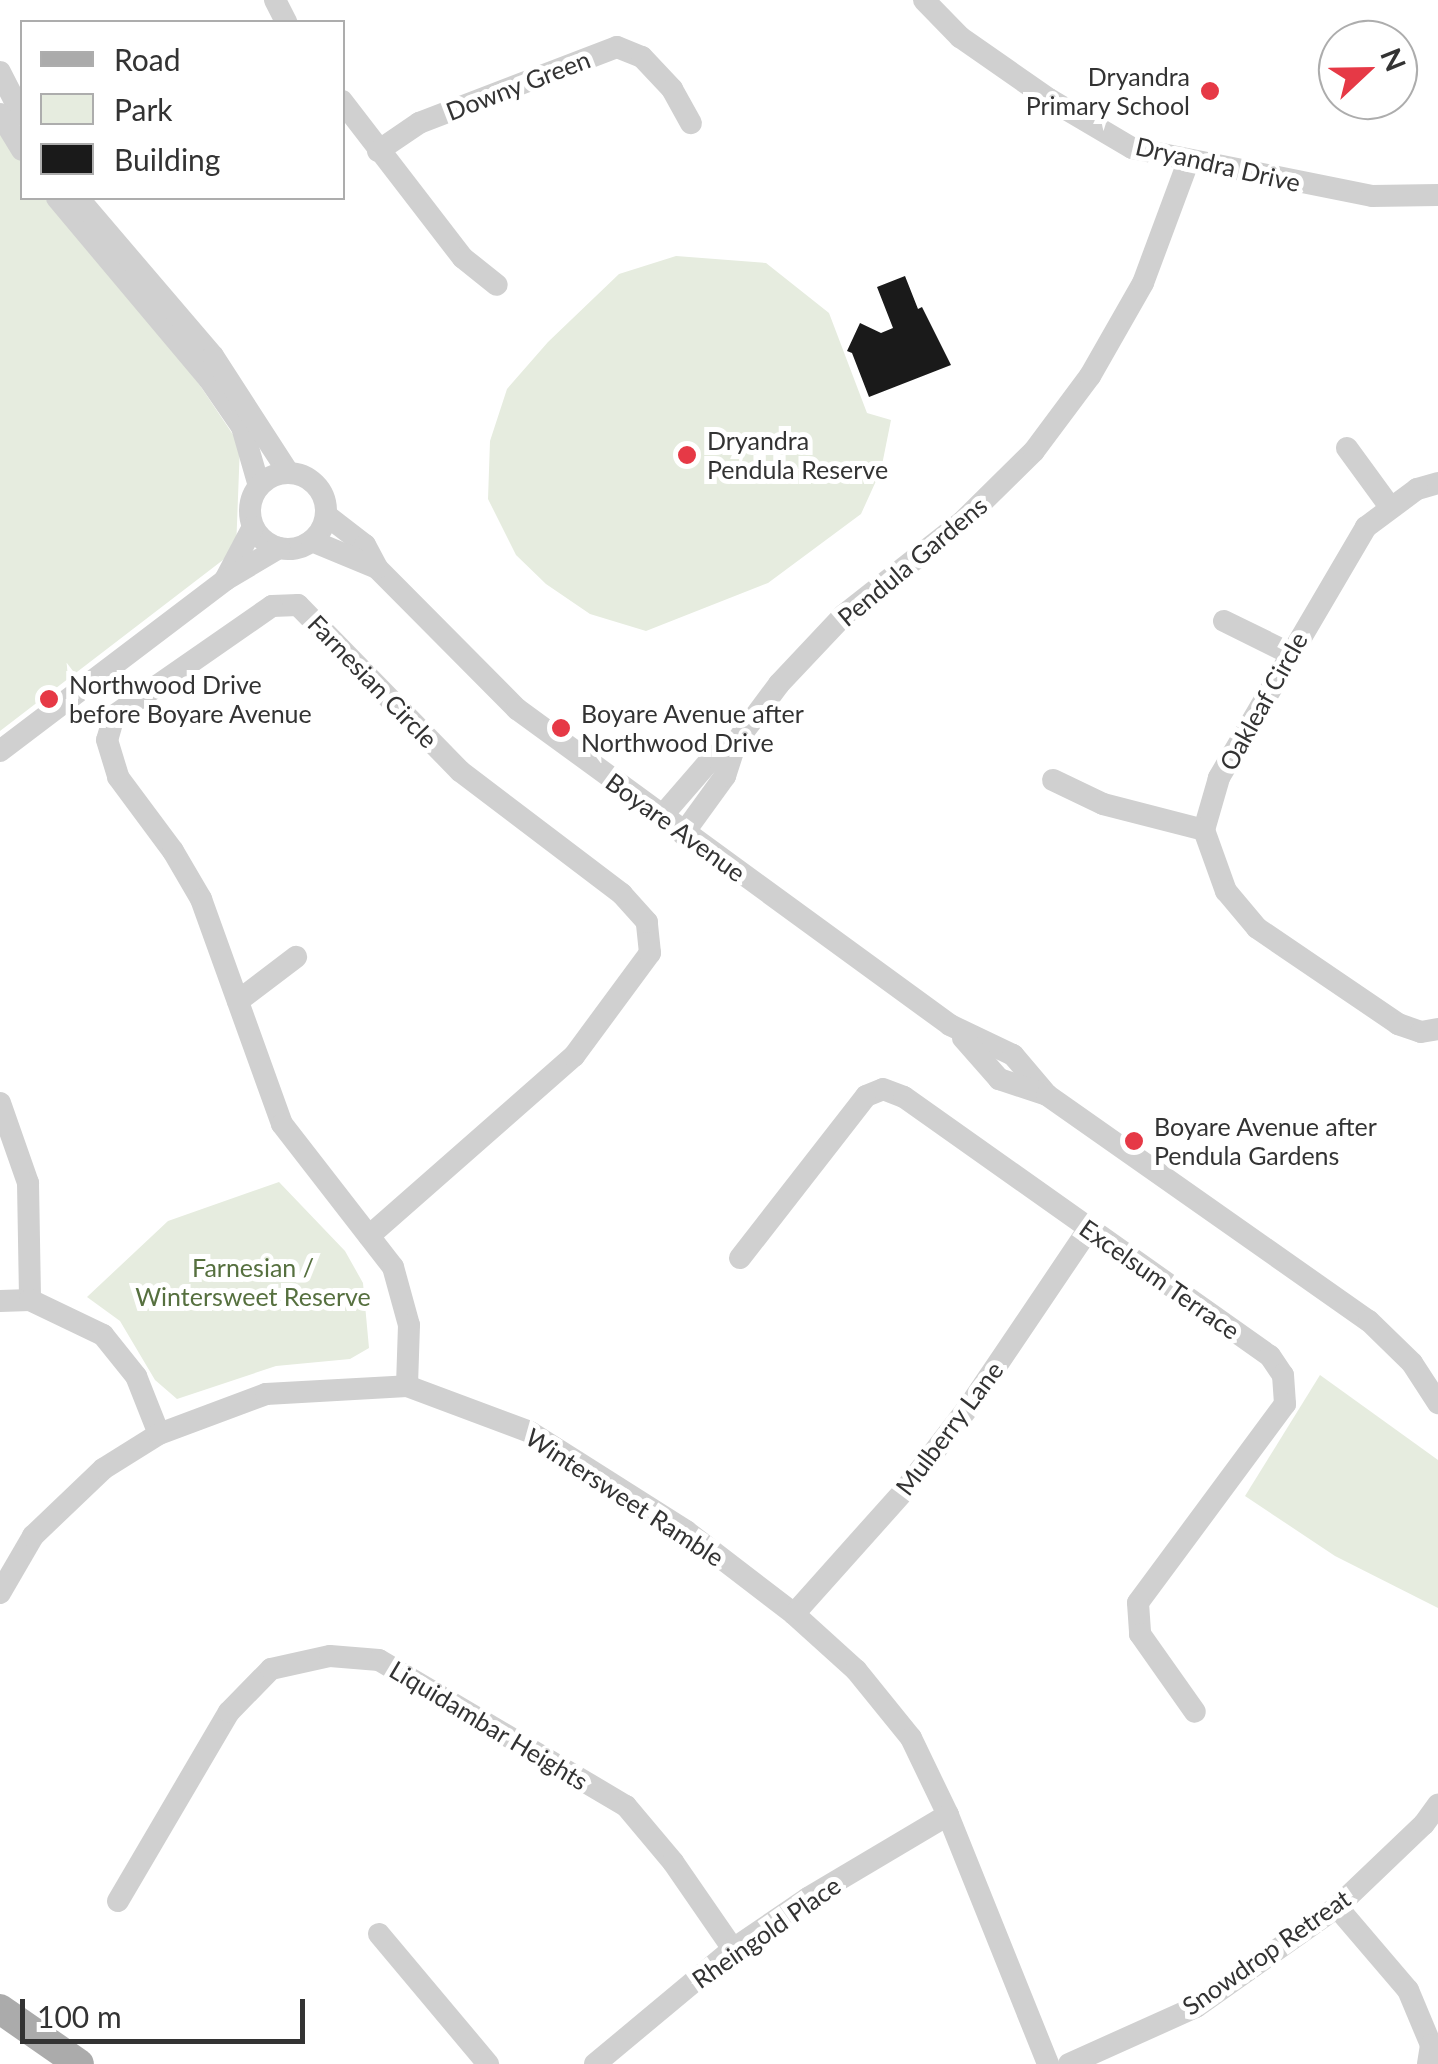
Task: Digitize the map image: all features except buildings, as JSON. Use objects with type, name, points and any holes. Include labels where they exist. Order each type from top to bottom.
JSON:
[{"type":"main road","points":[[0,2010],[78,2064]]},
{"type":"street","name":"Dryandra Drive","points":[[924,0],[960,38],[1049,99],[1132,148],[1372,196],[1438,195]]},
{"type":"street","name":"Downy Green","points":[[378,151],[419,123],[618,47],[642,57],[672,89],[691,123]]},
{"type":"street","points":[[0,72],[20,112]]},
{"type":"street","points":[[345,105],[463,258],[496,284]]},
{"type":"street","points":[[0,114],[20,147]]},
{"type":"street","name":"Pendula Gardens","points":[[683,834],[725,776],[736,742],[779,684],[844,615],[962,522],[1034,451],[1090,376],[1143,283],[1188,162]]},
{"type":"street","points":[[58,200],[209,378],[242,427],[259,486]]},
{"type":"street","points":[[0,751],[225,580],[279,548],[302,547],[312,541],[326,515],[318,488],[288,472],[213,356],[80,200]]},
{"type":"street","points":[[1347,448],[1390,507]]},
{"type":"street","points":[[279,548],[254,527],[250,506],[259,486],[288,472]]},
{"type":"street","name":"Oakleaf Circle","points":[[1204,830],[1219,778],[1366,527],[1417,489],[1438,482]]},
{"type":"street","name":"Boyare Avenue","points":[[326,515],[365,545],[377,568],[517,708],[661,818],[950,1025],[999,1080],[1046,1095],[1369,1321],[1412,1363],[1438,1402]]},
{"type":"street","points":[[225,580],[254,527]]},
{"type":"street","name":"Boyare Avenue","points":[[312,541],[377,568]]},
{"type":"street","name":"Farnesian Circle","points":[[369,1236],[574,1056],[650,953],[647,922],[622,894],[460,771],[298,605],[272,606],[114,716],[107,740],[118,777],[173,851],[200,898],[282,1124],[342,1208],[392,1267],[409,1325],[406,1386]]},
{"type":"street","points":[[1224,621],[1289,653]]},
{"type":"street","name":"Pendula Gardens","points":[[661,818],[712,757],[736,742]]},
{"type":"street","points":[[1054,780],[1102,804],[1204,830],[1226,890],[1257,928],[1398,1024],[1421,1032],[1438,1029]]},
{"type":"street","points":[[238,1002],[296,957]]},
{"type":"street","name":"Excelsum Terrace","points":[[740,1258],[866,1096],[883,1089],[904,1096],[1270,1356],[1283,1375],[1285,1404],[1138,1603],[1140,1634],[1195,1712]]},
{"type":"street","points":[[0,1102],[28,1183],[30,1300]]},
{"type":"street","name":"Mulberry Lane","points":[[794,1614],[904,1490],[958,1422],[1088,1230]]},
{"type":"street","points":[[0,1302],[30,1300],[103,1335],[136,1376],[159,1434]]},
{"type":"street","name":"Boyare Avenue","points":[[1412,1363],[1438,1377]]},
{"type":"street","name":"Wintersweet Ramble","points":[[0,1593],[33,1536],[103,1469],[159,1434],[266,1394],[406,1386],[530,1432],[686,1530],[794,1614],[856,1670],[911,1738],[948,1815],[1048,2064]]},
{"type":"street","name":"Liquidambar Heights","points":[[118,1901],[229,1712],[271,1669],[330,1656],[379,1660],[626,1806],[674,1862],[733,1948]]},
{"type":"street","name":"Snowdrop Retreat","points":[[1069,2064],[1196,2006],[1337,1906],[1424,1824],[1438,1805]]},
{"type":"street","name":"Rheingold Place","points":[[595,2064],[733,1948],[808,1898],[948,1815]]},
{"type":"street","points":[[1337,1906],[1408,1990],[1432,2045],[1428,2064]]},
{"type":"street","points":[[379,1934],[488,2064]]},
{"type":"green space","points":[[0,131],[20,156],[20,200],[54,200],[197,381],[240,445],[236,550],[0,731]]},
{"type":"green space","name":"Dryandra Pendula Reserve","points":[[676,256],[766,263],[829,313],[867,413],[891,420],[881,470],[861,514],[768,583],[646,631],[590,614],[546,584],[516,555],[488,499],[490,441],[507,389],[548,342],[619,274]]},
{"type":"green space","name":"Farnesian / Wintersweet Reserve","points":[[279,1182],[345,1251],[363,1283],[369,1348],[350,1359],[276,1366],[177,1399],[155,1380],[120,1321],[87,1297],[168,1221]]},
{"type":"green space","points":[[1320,1375],[1438,1460],[1438,1608],[1335,1556],[1245,1496]]},
{"type":"place","name":"Dryandra Primary School","points":[[1210,91]]},
{"type":"place","name":"Dryandra Pendula Reserve","points":[[687,455]]},
{"type":"place","name":"Northwood Drive before Boyare Avenue","points":[[49,699]]},
{"type":"place","name":"Boyare Avenue after Northwood Drive","points":[[561,728]]},
{"type":"place","name":"Boyare Avenue after Pendula Gardens","points":[[1134,1141]]}]
